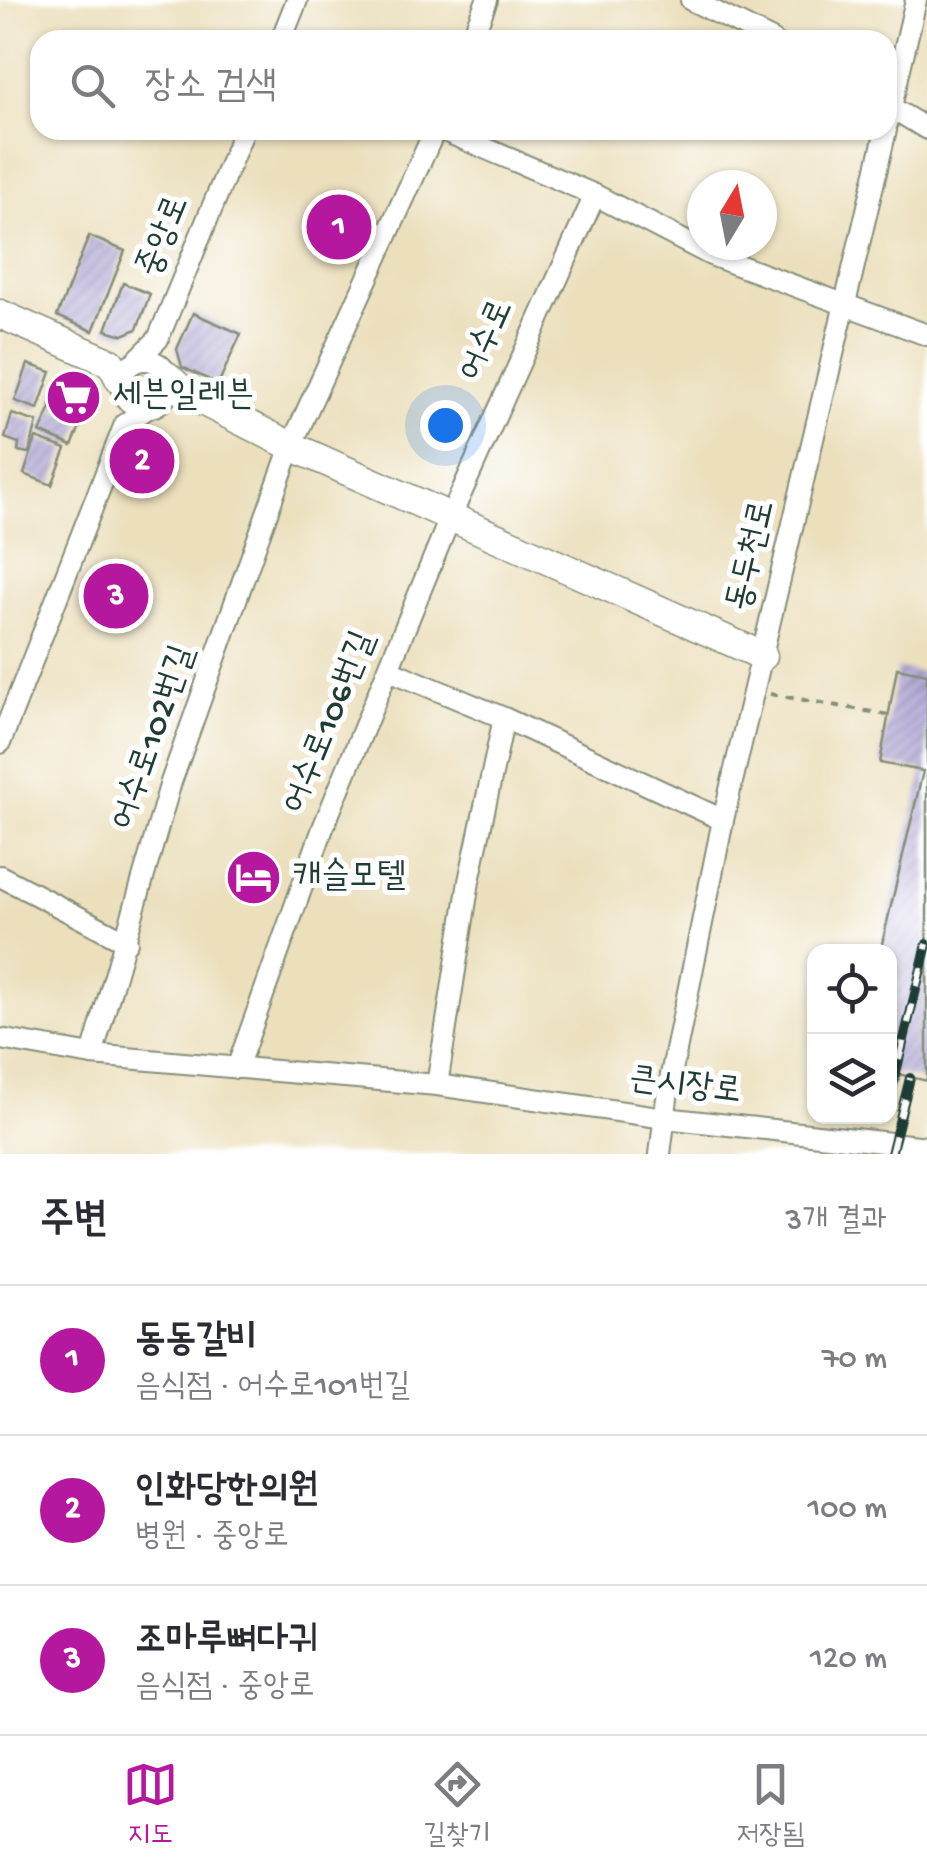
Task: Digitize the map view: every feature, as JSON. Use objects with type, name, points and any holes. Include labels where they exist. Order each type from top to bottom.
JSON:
[{"type":"main road","points":[[0,314],[123,375]]},
{"type":"main road","points":[[166,393],[763,656]]},
{"type":"street","points":[[284,30],[296,0]]},
{"type":"street","points":[[475,30],[487,0]]},
{"type":"street","points":[[691,0],[752,30]]},
{"type":"street","name":"동두천로","points":[[897,79],[916,0]]},
{"type":"street","points":[[897,120],[927,129]]},
{"type":"street","name":"중앙로","points":[[123,375],[158,339],[240,140]]},
{"type":"street","name":"어수로102번길","points":[[92,1055],[171,782],[291,446],[433,140]]},
{"type":"street","points":[[462,140],[596,195],[711,256],[927,335]]},
{"type":"street","name":"동두천로","points":[[660,1154],[723,820],[883,140]]},
{"type":"street","name":"어수로","points":[[450,518],[596,195]]},
{"type":"street","points":[[158,339],[166,393]]},
{"type":"street","points":[[123,375],[154,362],[166,393]]},
{"type":"street","points":[[123,375],[142,408],[166,393]]},
{"type":"street","points":[[0,743],[125,424],[123,375]]},
{"type":"street","points":[[125,424],[166,393]]},
{"type":"street","name":"어수로106번길","points":[[237,1068],[322,828],[450,518]]},
{"type":"street","points":[[389,670],[504,718],[723,820]]},
{"type":"street","points":[[436,1086],[468,881],[504,718]]},
{"type":"street","points":[[0,876],[127,942]]},
{"type":"street","name":"큰시장로","points":[[6,1044],[436,1086],[665,1118],[927,1147]]},
{"type":"path","points":[[755,691],[889,716]]},
{"type":"green space","points":[[144,365],[158,370],[163,384],[158,398],[144,403],[130,398],[125,384],[130,370]]},
{"type":"building","points":[[89,236],[125,251],[93,331],[57,316]]},
{"type":"building","points":[[123,283],[150,294],[137,329],[123,335],[106,330]]},
{"type":"building","points":[[193,313],[241,334],[218,384],[182,367],[177,349]]},
{"type":"building","points":[[28,364],[51,372],[38,409],[15,401]]},
{"type":"building","points":[[60,379],[76,384],[82,417],[51,404]]},
{"type":"building","points":[[51,408],[82,422],[72,446],[40,432]]},
{"type":"building","points":[[12,414],[37,422],[29,453],[18,451],[19,443],[5,438]]},
{"type":"building","points":[[36,438],[66,449],[52,485],[24,474]]},
{"type":"building","points":[[897,668],[927,674],[927,1081],[897,1074],[897,944],[882,944],[923,771],[880,763]]},
{"type":"railway","points":[[897,1068],[927,944]]},
{"type":"railway","points":[[891,1154],[910,1078]]},
{"type":"place","name":"동동갈비","points":[[339,227]]},
{"type":"place","name":"세븐일레븐","points":[[74,397]]},
{"type":"place","name":"인화당한의원","points":[[142,461]]},
{"type":"place","name":"조마루뼈다귀","points":[[116,596]]},
{"type":"place","name":"캐슬모텔","points":[[254,878]]}]
